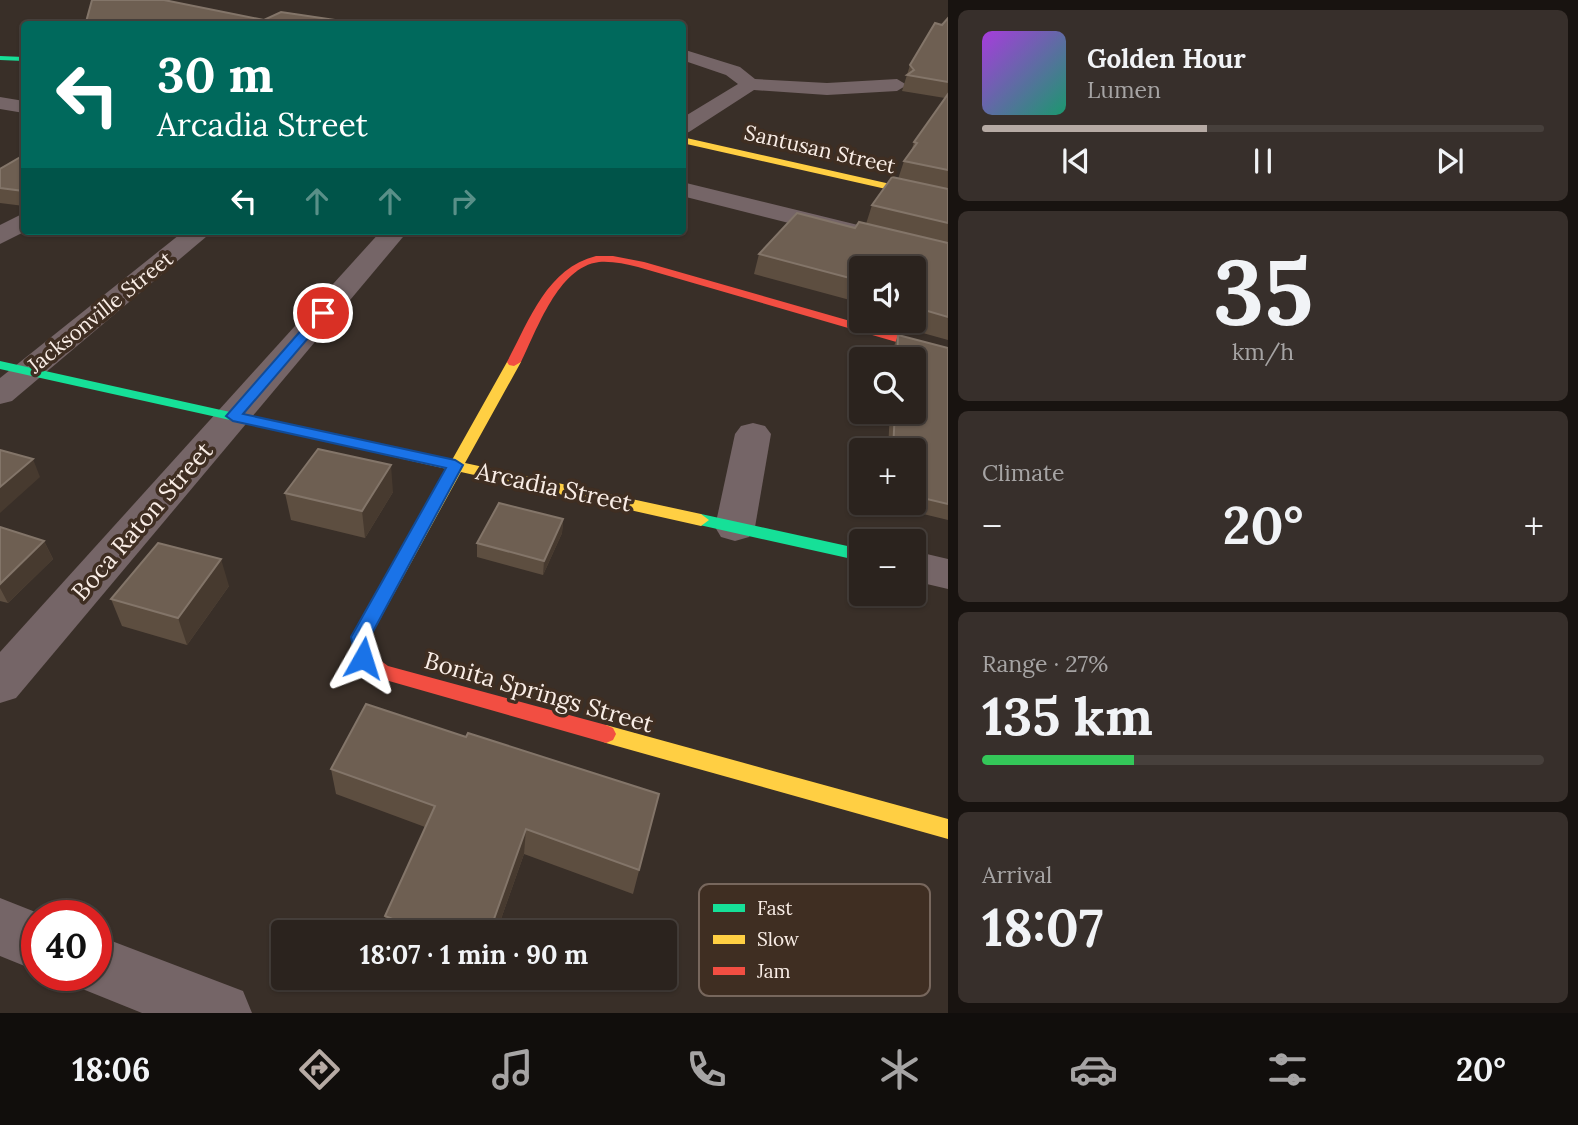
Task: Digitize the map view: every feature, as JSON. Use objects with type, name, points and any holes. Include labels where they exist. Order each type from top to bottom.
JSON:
[{"type":"street","points":[[686,55],[733,71],[750,84],[827,89],[897,85]]},
{"type":"street","points":[[0,58],[21,59]]},
{"type":"street","points":[[686,125],[750,84]]},
{"type":"street","points":[[0,103],[21,106]]},
{"type":"street","name":"Santusan Street","points":[[686,141],[948,200]]},
{"type":"street","points":[[686,190],[948,255]]},
{"type":"street","points":[[0,236],[21,222]]},
{"type":"street","name":"Jacksonville Street","points":[[0,394],[14,368],[195,235]]},
{"type":"street","name":"Boca Raton Street","points":[[0,684],[391,235]]},
{"type":"street","name":"Bonita Springs Street","points":[[948,353],[640,264],[614,259],[590,259],[572,266],[559,280],[360,637],[363,658],[383,672],[948,829]]},
{"type":"street","name":"Arcadia Street","points":[[14,368],[849,552]]},
{"type":"street","points":[[735,527],[753,434]]},
{"type":"street","points":[[926,569],[948,574]]},
{"type":"street","points":[[0,927],[21,936]]},
{"type":"street","points":[[112,971],[221,1013]]},
{"type":"building","points":[[92,0],[164,0],[264,20],[281,12],[342,21],[86,21]]},
{"type":"building","points":[[948,18],[948,82],[907,75],[914,70],[910,65],[935,23],[942,25]]},
{"type":"building","points":[[948,94],[948,170],[904,161],[917,143],[914,142]]},
{"type":"building","points":[[21,157],[21,191],[0,188],[0,169]]},
{"type":"building","points":[[892,177],[948,189],[948,223],[872,205]]},
{"type":"building","points":[[797,213],[855,228],[859,222],[948,243],[948,317],[926,311],[926,256],[849,256],[849,278],[759,254]]},
{"type":"building","points":[[898,335],[948,348],[948,504],[926,499],[926,438],[894,438],[894,424],[926,424],[926,347],[898,347]]},
{"type":"building","points":[[318,449],[391,465],[362,511],[285,493]]},
{"type":"building","points":[[0,450],[33,459],[0,487]]},
{"type":"building","points":[[499,503],[563,519],[544,561],[477,543]]},
{"type":"building","points":[[0,527],[44,541],[0,584]]},
{"type":"building","points":[[158,543],[221,559],[178,618],[111,599]]},
{"type":"building","points":[[366,704],[466,737],[468,733],[659,794],[639,870],[526,829],[494,920],[395,920],[385,916],[435,806],[331,769]]},
{"type":"traffic: fast","points":[[0,58],[21,59]]},
{"type":"traffic: fast","points":[[0,365],[289,429]]},
{"type":"traffic: fast","points":[[701,520],[849,552]]},
{"type":"traffic: slow","points":[[686,141],[948,200]]},
{"type":"traffic: slow","points":[[373,616],[514,362]]},
{"type":"traffic: slow","points":[[289,429],[701,520]]},
{"type":"traffic: slow","points":[[606,734],[948,829]]},
{"type":"traffic: jam","points":[[514,362],[537,316],[557,285],[568,272],[581,263],[596,259],[640,264],[948,353]]},
{"type":"traffic: jam","points":[[373,616],[361,637],[363,658],[382,672],[606,734]]},
{"type":"route","points":[[323,313],[233,416],[455,465],[360,637],[363,658]]}]
